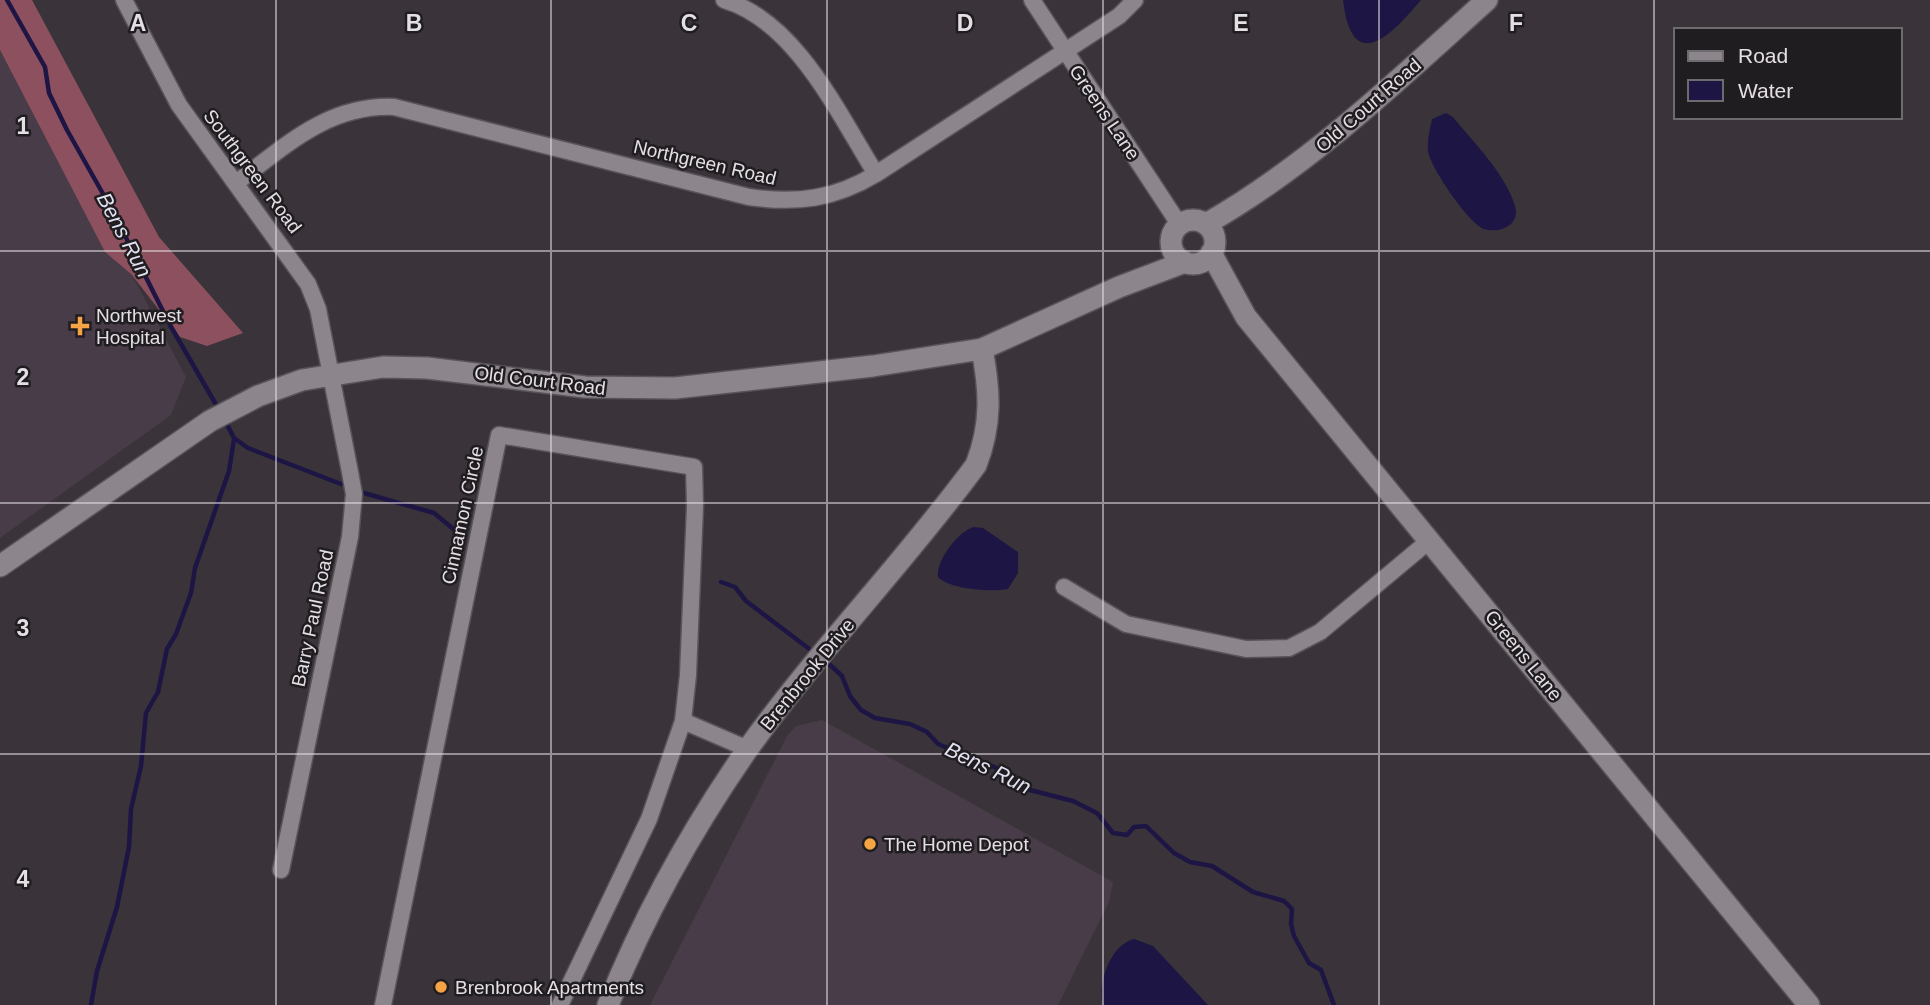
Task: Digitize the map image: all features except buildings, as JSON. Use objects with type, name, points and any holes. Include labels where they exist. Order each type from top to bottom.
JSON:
[{"type":"street","name":"Southgreen Road","points":[[124,0],[179,105],[292,257],[318,309],[332,373]]},
{"type":"street","points":[[724,0],[769,23],[801,57],[876,174]]},
{"type":"street","name":"Greens Lane","points":[[1032,0],[1180,224]]},
{"type":"street","name":"Northgreen Road","points":[[236,183],[311,126],[352,110],[372,106],[394,107],[761,199],[817,200],[859,185],[1119,16],[1135,0]]},
{"type":"street","name":"Old Court Road","points":[[0,566],[232,408],[279,388],[332,373],[383,368],[426,368],[585,387],[675,388],[873,366],[982,349],[1197,249],[1244,202],[1326,144],[1487,0]]},
{"type":"street","points":[[1180,224],[1192,220],[1197,249]]},
{"type":"street","name":"Greens Lane","points":[[1197,249],[1237,305],[1809,1005]]},
{"type":"street","name":"Brenbrook Drive","points":[[608,1005],[660,894],[702,819],[748,749],[976,465],[986,440],[990,413],[982,349]]},
{"type":"street","name":"Barry Paul Road","points":[[281,870],[353,512],[352,483],[332,373]]},
{"type":"street","name":"Cinnamon Circle","points":[[383,1005],[499,435],[694,467],[690,636],[682,721],[649,819],[560,1005]]},
{"type":"street","points":[[1064,587],[1126,624],[1246,649],[1289,648],[1320,632],[1430,540]]},
{"type":"street","points":[[682,721],[748,749]]},
{"type":"shaded area","points":[[0,0],[32,0],[159,237],[243,333],[207,346],[180,337],[132,275],[105,252],[0,50]]},
{"type":"shaded area","name":"Northwest Hospital","points":[[0,50],[105,252],[132,275],[186,377],[171,415],[0,538]]},
{"type":"shaded area","points":[[822,720],[1113,882],[1109,902],[1058,1005],[650,1005],[787,736],[796,726]]},
{"type":"water","points":[[1343,0],[1421,0],[1386,36],[1364,43],[1355,37],[1348,23]]},
{"type":"water","points":[[1446,113],[1453,117],[1504,182],[1516,213],[1507,227],[1490,230],[1477,225],[1451,194],[1435,169],[1428,151],[1432,119]]},
{"type":"water","points":[[973,527],[983,528],[1018,552],[1018,573],[1008,589],[982,590],[961,587],[938,577],[944,555],[961,535]]},
{"type":"water","points":[[1134,939],[1153,946],[1208,1005],[1103,1005],[1102,986],[1108,966],[1119,948]]},
{"type":"waterway","name":"Bens Run","points":[[7,0],[45,67],[49,93],[67,130],[111,208],[170,325],[218,408]]},
{"type":"waterway","name":"Bens Run","points":[[224,419],[234,438],[248,448],[341,484]]},
{"type":"waterway","points":[[91,1005],[97,971],[117,907],[129,847],[131,809],[141,766],[146,713],[158,692],[167,649],[176,634],[191,593],[195,568],[229,471],[234,439]]},
{"type":"waterway","name":"Bens Run","points":[[364,493],[434,513],[463,537]]},
{"type":"waterway","name":"Bens Run","points":[[721,582],[735,587],[746,601],[816,654]]},
{"type":"waterway","name":"Bens Run","points":[[826,661],[842,676],[850,696],[861,710],[875,718],[910,724],[927,732],[938,744],[999,769],[1009,780],[1026,789],[1073,801],[1097,813],[1113,833],[1127,835],[1134,827],[1146,826],[1174,853],[1190,862],[1212,866],[1253,892],[1284,901],[1292,909],[1291,924],[1294,936],[1309,963],[1321,970],[1334,1005]]},
{"type":"place","name":"Northwest Hospital","points":[[80,326]]},
{"type":"place","name":"The Home Depot","points":[[870,844]]},
{"type":"place","name":"Brenbrook Apartments","points":[[441,987]]}]
